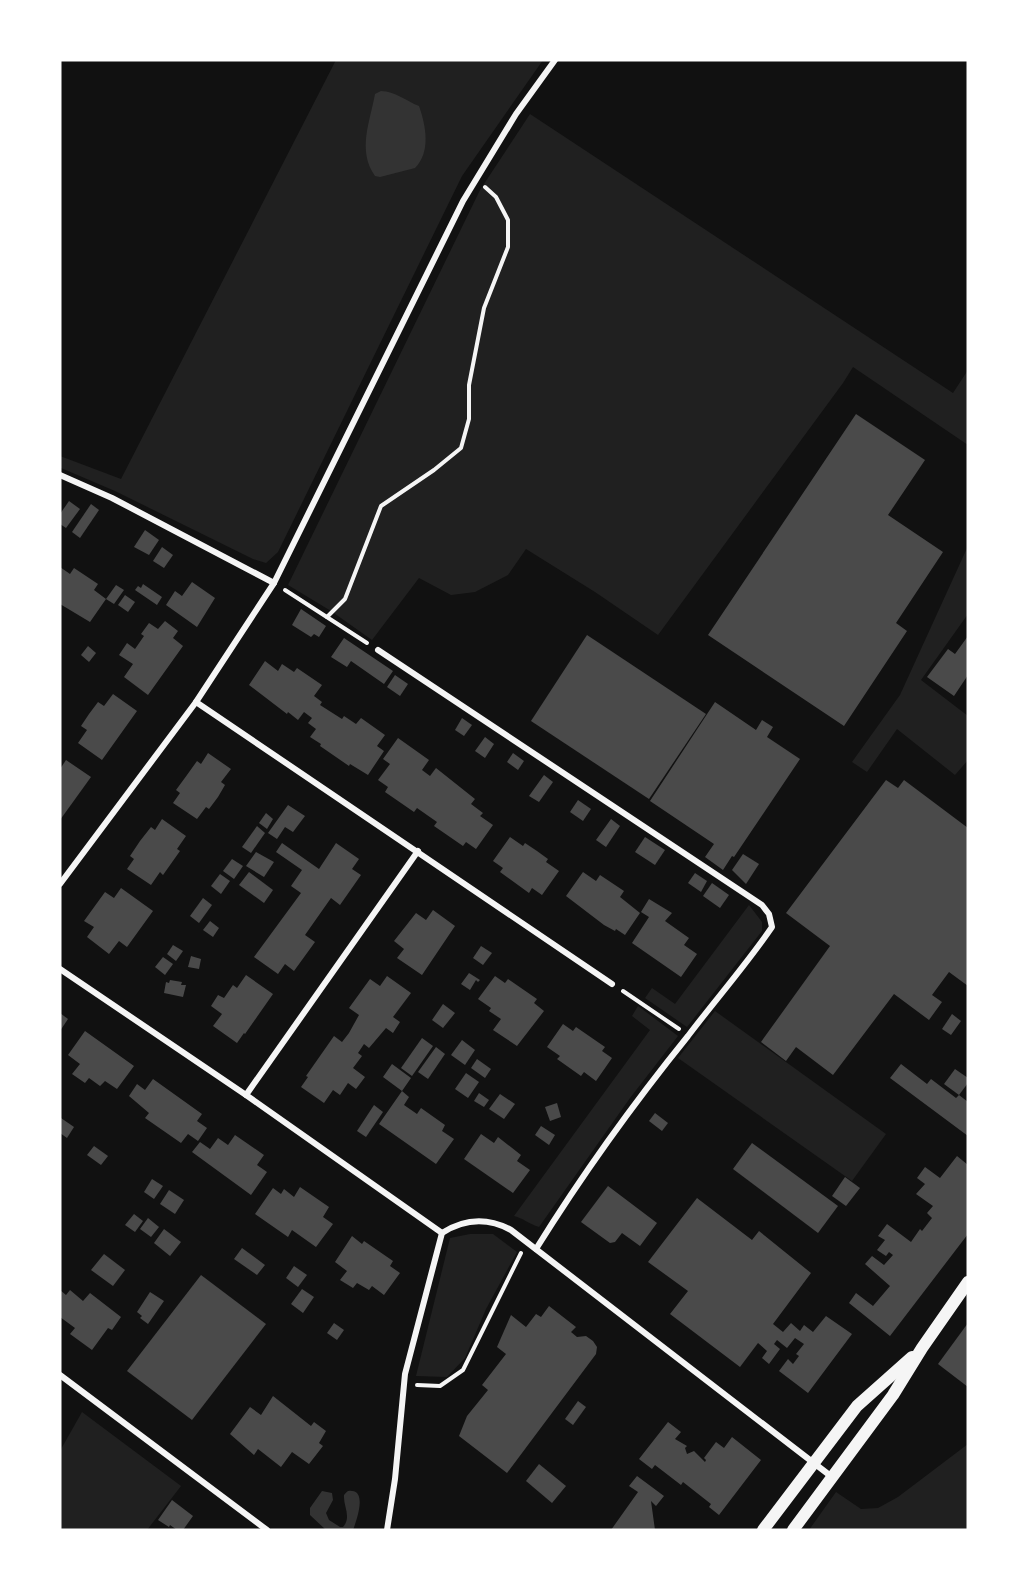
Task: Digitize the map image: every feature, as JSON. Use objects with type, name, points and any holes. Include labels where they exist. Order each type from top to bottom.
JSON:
[{"type":"main road","points":[[793,1530],[893,1395],[922,1348],[968,1282]]},
{"type":"main road","points":[[763,1530],[857,1406],[922,1348]]},
{"type":"street","points":[[60,884],[196,702],[274,583],[463,201],[516,114],[555,60]]},
{"type":"street","points":[[60,475],[112,498],[274,583]]},
{"type":"street","points":[[378,650],[762,905],[769,914],[772,927],[749,961],[688,1035],[610,1137],[536,1250]]},
{"type":"street","points":[[196,702],[612,984]]},
{"type":"street","points":[[246,1095],[418,851]]},
{"type":"street","points":[[60,969],[246,1095],[442,1233]]},
{"type":"street","points":[[387,1530],[395,1479],[404,1384],[442,1233],[457,1223],[482,1221],[500,1224],[527,1242],[832,1477]]},
{"type":"street","points":[[60,1375],[267,1530]]},
{"type":"path","points":[[327,617],[345,599],[381,506],[434,470],[461,448],[469,419],[469,385],[484,308],[508,247],[508,220],[496,197],[476,179]]},
{"type":"path","points":[[274,583],[378,650]]},
{"type":"path","points":[[612,984],[688,1035]]},
{"type":"path","points":[[404,1384],[425,1387],[440,1386],[463,1370],[527,1242]]},
{"type":"shaded area","points":[[336,60],[543,60],[462,176],[278,552],[266,563],[253,559],[115,491],[61,468],[60,456],[121,479]]},
{"type":"shaded area","points":[[381,91],[396,94],[419,106],[426,138],[423,154],[415,168],[380,177],[375,176],[370,166],[366,136],[375,94]]},
{"type":"shaded area","points":[[530,114],[953,393],[968,370],[968,445],[853,367],[658,635],[526,549],[508,575],[475,592],[451,595],[419,578],[372,640],[331,611],[288,585],[480,190]]},
{"type":"shaded area","points":[[968,546],[968,614],[921,680],[968,716],[968,760],[955,775],[897,729],[867,772],[852,762],[900,695]]},
{"type":"shaded area","points":[[749,905],[762,922],[762,931],[687,1027],[645,998],[652,988],[675,1004]]},
{"type":"shaded area","points":[[638,1006],[678,1036],[630,1098],[539,1227],[514,1216],[650,1030],[632,1016]]},
{"type":"shaded area","points":[[715,1011],[886,1134],[852,1181],[678,1058]]},
{"type":"shaded area","points":[[470,1234],[493,1234],[517,1252],[486,1309],[465,1358],[447,1377],[416,1376],[450,1238]]},
{"type":"shaded area","points":[[82,1412],[181,1486],[147,1530],[60,1530],[60,1451]]},
{"type":"shaded area","points":[[968,1444],[968,1530],[809,1530],[836,1492],[861,1509],[878,1508],[898,1497]]},
{"type":"shaded area","points":[[322,1491],[332,1493],[333,1500],[326,1513],[329,1520],[340,1527],[343,1527],[347,1519],[344,1495],[352,1491],[359,1496],[359,1508],[353,1530],[326,1530],[310,1515],[310,1508]]},
{"type":"building","points":[[856,414],[925,460],[888,515],[943,552],[896,623],[907,631],[844,726],[708,635]]},
{"type":"building","points":[[69,501],[80,509],[66,528],[60,524],[60,514]]},
{"type":"building","points":[[91,504],[99,510],[80,538],[72,532]]},
{"type":"building","points":[[145,530],[159,540],[149,555],[134,547]]},
{"type":"building","points":[[162,547],[173,555],[164,568],[153,561]]},
{"type":"building","points":[[60,567],[70,574],[74,568],[98,584],[94,590],[106,599],[90,622],[60,604]]},
{"type":"building","points":[[192,582],[215,598],[197,627],[166,605],[175,591],[182,596]]},
{"type":"building","points":[[143,584],[162,597],[157,605],[135,590],[138,586],[141,588]]},
{"type":"building","points":[[116,585],[124,590],[114,604],[106,599]]},
{"type":"building","points":[[125,595],[135,602],[128,612],[118,605]]},
{"type":"building","points":[[301,609],[326,626],[319,637],[314,634],[311,637],[292,625]]},
{"type":"building","points":[[165,621],[178,631],[173,638],[183,646],[148,695],[124,677],[133,664],[119,655],[127,643],[135,649],[144,636],[141,634],[149,623],[158,629]]},
{"type":"building","points":[[587,635],[706,714],[649,799],[531,721]]},
{"type":"building","points":[[968,636],[968,675],[954,696],[927,677],[948,649],[955,654]]},
{"type":"building","points":[[344,638],[393,671],[384,684],[351,661],[347,667],[331,657]]},
{"type":"building","points":[[88,646],[96,653],[89,662],[81,655]]},
{"type":"building","points":[[265,661],[278,671],[282,664],[294,672],[297,668],[322,685],[314,696],[322,702],[320,705],[342,719],[344,716],[356,724],[361,718],[385,735],[377,746],[384,751],[368,775],[350,764],[349,766],[310,737],[316,729],[308,723],[312,718],[304,712],[298,720],[249,685]]},
{"type":"building","points":[[395,675],[408,684],[400,696],[387,687]]},
{"type":"building","points":[[113,694],[137,711],[102,760],[78,743],[87,730],[81,726],[89,714],[98,702],[104,706]]},
{"type":"building","points":[[715,702],[756,730],[762,720],[773,727],[767,737],[800,759],[723,870],[705,857],[714,844],[650,801]]},
{"type":"building","points":[[462,718],[472,725],[464,736],[455,730]]},
{"type":"building","points":[[485,737],[494,744],[485,758],[475,751]]},
{"type":"building","points":[[398,738],[429,760],[422,770],[430,776],[436,768],[475,799],[471,804],[483,813],[480,816],[493,825],[476,849],[466,842],[463,846],[434,826],[437,822],[417,808],[414,812],[385,792],[388,787],[378,780],[390,764],[383,759]]},
{"type":"building","points":[[208,753],[231,769],[221,782],[225,785],[218,797],[197,819],[173,803],[180,793],[176,790],[197,761],[201,764]]},
{"type":"building","points":[[513,753],[524,761],[518,770],[507,762]]},
{"type":"building","points":[[66,760],[91,777],[60,820],[60,769]]},
{"type":"building","points":[[544,775],[553,782],[539,802],[529,796]]},
{"type":"building","points":[[886,780],[898,788],[904,780],[968,828],[968,986],[949,972],[932,995],[942,1002],[929,1020],[894,994],[833,1075],[796,1047],[786,1061],[761,1042],[830,946],[786,913]]},
{"type":"building","points":[[578,800],[591,809],[583,821],[570,812]]},
{"type":"building","points":[[288,805],[305,816],[293,832],[285,827],[277,839],[268,833]]},
{"type":"building","points":[[266,813],[273,819],[267,829],[259,823]]},
{"type":"building","points":[[162,819],[186,836],[177,849],[180,851],[163,875],[160,872],[151,885],[127,869],[134,859],[130,856],[140,841],[151,827],[155,830]]},
{"type":"building","points":[[611,819],[620,826],[606,847],[596,840]]},
{"type":"building","points":[[257,826],[265,833],[251,853],[242,847]]},
{"type":"building","points":[[510,837],[523,846],[525,843],[537,851],[548,859],[546,862],[559,871],[542,895],[532,888],[529,893],[500,872],[503,868],[493,861]]},
{"type":"building","points":[[645,837],[665,850],[655,865],[635,852]]},
{"type":"building","points":[[282,843],[319,869],[336,843],[359,859],[352,869],[361,875],[340,905],[331,898],[305,935],[315,942],[294,971],[285,964],[278,974],[254,957],[301,893],[291,886],[302,870],[276,852]]},
{"type":"building","points":[[256,852],[274,862],[264,877],[246,866]]},
{"type":"building","points":[[743,854],[759,864],[746,884],[732,870]]},
{"type":"building","points":[[232,859],[243,866],[234,879],[223,871]]},
{"type":"building","points":[[249,872],[273,890],[264,903],[239,885]]},
{"type":"building","points":[[583,872],[596,881],[600,875],[624,891],[620,897],[640,913],[625,935],[604,925],[566,896]]},
{"type":"building","points":[[695,873],[707,881],[701,892],[688,883]]},
{"type":"building","points":[[220,874],[230,881],[221,894],[211,886]]},
{"type":"building","points":[[712,883],[729,895],[720,908],[703,896]]},
{"type":"building","points":[[121,888],[153,911],[127,947],[119,941],[109,954],[87,937],[94,927],[84,921],[105,892],[114,898]]},
{"type":"building","points":[[203,898],[212,905],[199,923],[190,916]]},
{"type":"building","points":[[649,899],[672,913],[665,921],[689,938],[684,945],[697,954],[681,977],[632,943],[649,917],[641,912]]},
{"type":"building","points":[[433,910],[455,926],[422,975],[397,958],[404,949],[394,941],[416,913],[426,920]]},
{"type":"building","points":[[210,921],[219,928],[213,937],[203,930]]},
{"type":"building","points":[[173,945],[183,951],[176,961],[167,954]]},
{"type":"building","points":[[481,946],[492,953],[483,965],[473,958]]},
{"type":"building","points":[[191,956],[201,959],[199,969],[188,967]]},
{"type":"building","points":[[163,957],[173,964],[165,975],[155,967]]},
{"type":"building","points":[[469,973],[480,980],[478,982],[476,980],[470,990],[461,984]]},
{"type":"building","points":[[246,975],[273,994],[237,1043],[213,1026],[222,1014],[211,1006],[218,995],[224,998],[233,985],[237,988]]},
{"type":"building","points":[[387,976],[411,993],[393,1017],[400,1022],[393,1033],[386,1028],[369,1048],[364,1044],[358,1053],[362,1056],[353,1068],[365,1077],[356,1089],[348,1083],[340,1095],[333,1090],[324,1103],[301,1087],[308,1077],[306,1076],[334,1036],[342,1042],[349,1033],[359,1015],[349,1008],[370,979],[380,986]]},
{"type":"building","points":[[495,976],[505,983],[508,979],[537,999],[534,1003],[544,1011],[517,1046],[493,1030],[501,1019],[489,1011],[491,1008],[478,999]]},
{"type":"building","points":[[170,980],[186,985],[183,997],[164,993],[166,982],[169,983]]},
{"type":"building","points":[[443,1004],[455,1013],[443,1028],[432,1020]]},
{"type":"building","points":[[60,1013],[68,1019],[60,1031]]},
{"type":"building","points":[[952,1014],[961,1021],[951,1035],[942,1029]]},
{"type":"building","points":[[563,1024],[573,1031],[576,1027],[605,1047],[602,1051],[612,1058],[596,1081],[584,1072],[581,1076],[557,1059],[560,1056],[547,1047]]},
{"type":"building","points":[[85,1031],[134,1066],[117,1089],[105,1081],[100,1086],[89,1078],[85,1083],[72,1074],[80,1064],[68,1055]]},
{"type":"building","points":[[422,1038],[433,1046],[412,1076],[401,1068]]},
{"type":"building","points":[[462,1040],[475,1050],[465,1065],[451,1055]]},
{"type":"building","points":[[436,1047],[445,1054],[428,1079],[418,1072]]},
{"type":"building","points":[[477,1059],[491,1069],[485,1078],[471,1068]]},
{"type":"building","points":[[392,1064],[411,1078],[402,1091],[383,1077]]},
{"type":"building","points":[[901,1064],[927,1084],[931,1079],[956,1098],[959,1095],[968,1102],[968,1136],[890,1078]]},
{"type":"building","points":[[955,1069],[968,1078],[968,1083],[959,1095],[944,1084]]},
{"type":"building","points":[[466,1073],[479,1082],[468,1098],[455,1089]]},
{"type":"building","points":[[153,1079],[202,1114],[197,1121],[207,1128],[198,1141],[188,1134],[181,1143],[145,1118],[149,1113],[129,1096],[137,1084],[145,1090]]},
{"type":"building","points":[[402,1091],[409,1097],[404,1105],[417,1114],[421,1108],[445,1125],[442,1131],[454,1139],[436,1164],[379,1124]]},
{"type":"building","points":[[479,1093],[489,1100],[484,1107],[474,1101]]},
{"type":"building","points":[[500,1094],[515,1104],[504,1119],[489,1109]]},
{"type":"building","points":[[557,1103],[561,1117],[550,1121],[545,1107]]},
{"type":"building","points":[[374,1105],[383,1112],[366,1137],[357,1131]]},
{"type":"building","points":[[655,1113],[668,1123],[662,1131],[649,1121]]},
{"type":"building","points":[[61,1118],[74,1127],[67,1138],[60,1133]]},
{"type":"building","points":[[541,1126],[555,1135],[549,1145],[535,1135]]},
{"type":"building","points":[[481,1134],[494,1143],[498,1137],[521,1155],[517,1161],[530,1170],[513,1193],[464,1159]]},
{"type":"building","points":[[235,1135],[264,1155],[257,1165],[267,1172],[251,1195],[192,1152],[200,1142],[210,1149],[218,1138],[228,1145]]},
{"type":"building","points":[[752,1143],[838,1206],[818,1233],[733,1169]]},
{"type":"building","points":[[94,1146],[108,1156],[101,1165],[87,1155]]},
{"type":"building","points":[[957,1156],[968,1165],[968,1234],[890,1336],[849,1303],[856,1293],[873,1306],[890,1286],[865,1264],[872,1256],[884,1265],[893,1255],[889,1252],[886,1256],[877,1250],[885,1240],[878,1236],[887,1224],[911,1242],[920,1229],[922,1231],[932,1218],[927,1213],[933,1206],[916,1194],[925,1184],[917,1178],[925,1167],[940,1178]]},
{"type":"building","points":[[845,1177],[860,1188],[846,1206],[832,1196]]},
{"type":"building","points":[[152,1179],[163,1186],[154,1199],[144,1192]]},
{"type":"building","points":[[608,1186],[657,1223],[640,1246],[622,1233],[615,1242],[610,1243],[581,1222]]},
{"type":"building","points":[[300,1187],[329,1207],[323,1217],[333,1224],[316,1247],[292,1230],[288,1237],[255,1214],[273,1188],[281,1194],[284,1189],[294,1197]]},
{"type":"building","points":[[169,1190],[184,1200],[175,1214],[160,1204]]},
{"type":"building","points":[[697,1198],[752,1240],[759,1231],[811,1273],[773,1324],[783,1332],[791,1323],[800,1331],[804,1325],[813,1332],[826,1316],[852,1334],[808,1393],[779,1371],[788,1359],[793,1364],[799,1356],[796,1354],[804,1344],[795,1338],[787,1348],[777,1340],[774,1344],[780,1349],[769,1364],[762,1358],[767,1351],[758,1343],[740,1367],[670,1314],[688,1291],[648,1262]]},
{"type":"building","points":[[134,1214],[143,1221],[135,1232],[125,1225]]},
{"type":"building","points":[[148,1218],[159,1227],[151,1237],[140,1229]]},
{"type":"building","points":[[164,1229],[181,1242],[170,1256],[154,1243]]},
{"type":"building","points":[[352,1236],[362,1244],[364,1241],[393,1261],[390,1266],[400,1273],[384,1295],[372,1286],[369,1290],[357,1283],[353,1288],[340,1280],[347,1271],[335,1262]]},
{"type":"building","points":[[242,1248],[265,1265],[257,1275],[234,1259]]},
{"type":"building","points":[[104,1254],[125,1270],[113,1286],[91,1270]]},
{"type":"building","points":[[294,1266],[307,1275],[298,1287],[286,1278]]},
{"type":"building","points":[[201,1275],[266,1324],[192,1420],[127,1371]]},
{"type":"building","points":[[302,1289],[314,1297],[303,1313],[291,1304]]},
{"type":"building","points":[[60,1290],[66,1295],[70,1290],[83,1301],[90,1293],[121,1317],[112,1330],[108,1328],[92,1350],[70,1334],[75,1328],[60,1317]]},
{"type":"building","points":[[150,1292],[164,1301],[148,1324],[140,1318],[142,1316],[137,1312]]},
{"type":"building","points":[[549,1306],[576,1327],[571,1332],[577,1337],[586,1336],[593,1341],[597,1347],[596,1354],[507,1473],[459,1436],[467,1416],[488,1390],[482,1385],[506,1354],[497,1347],[511,1315],[526,1327],[536,1314],[541,1317]]},
{"type":"building","points":[[334,1323],[344,1330],[337,1340],[327,1333]]},
{"type":"building","points":[[968,1323],[968,1387],[938,1364]]},
{"type":"building","points":[[273,1396],[311,1426],[314,1422],[326,1431],[319,1443],[323,1446],[309,1464],[292,1452],[281,1467],[258,1449],[254,1455],[230,1434],[250,1407],[261,1415]]},
{"type":"building","points":[[578,1401],[586,1407],[573,1425],[565,1419]]},
{"type":"building","points":[[668,1422],[681,1432],[675,1439],[687,1446],[685,1448],[687,1454],[694,1451],[705,1462],[704,1458],[716,1442],[724,1448],[732,1437],[761,1460],[719,1515],[709,1507],[711,1504],[683,1482],[681,1485],[655,1465],[652,1469],[639,1459]]},
{"type":"building","points":[[539,1464],[566,1486],[552,1503],[526,1481]]},
{"type":"building","points":[[637,1476],[664,1496],[656,1506],[651,1501],[655,1530],[611,1530],[638,1492],[629,1486]]},
{"type":"building","points":[[172,1500],[193,1516],[183,1530],[177,1530],[170,1525],[169,1527],[158,1520]]}]
